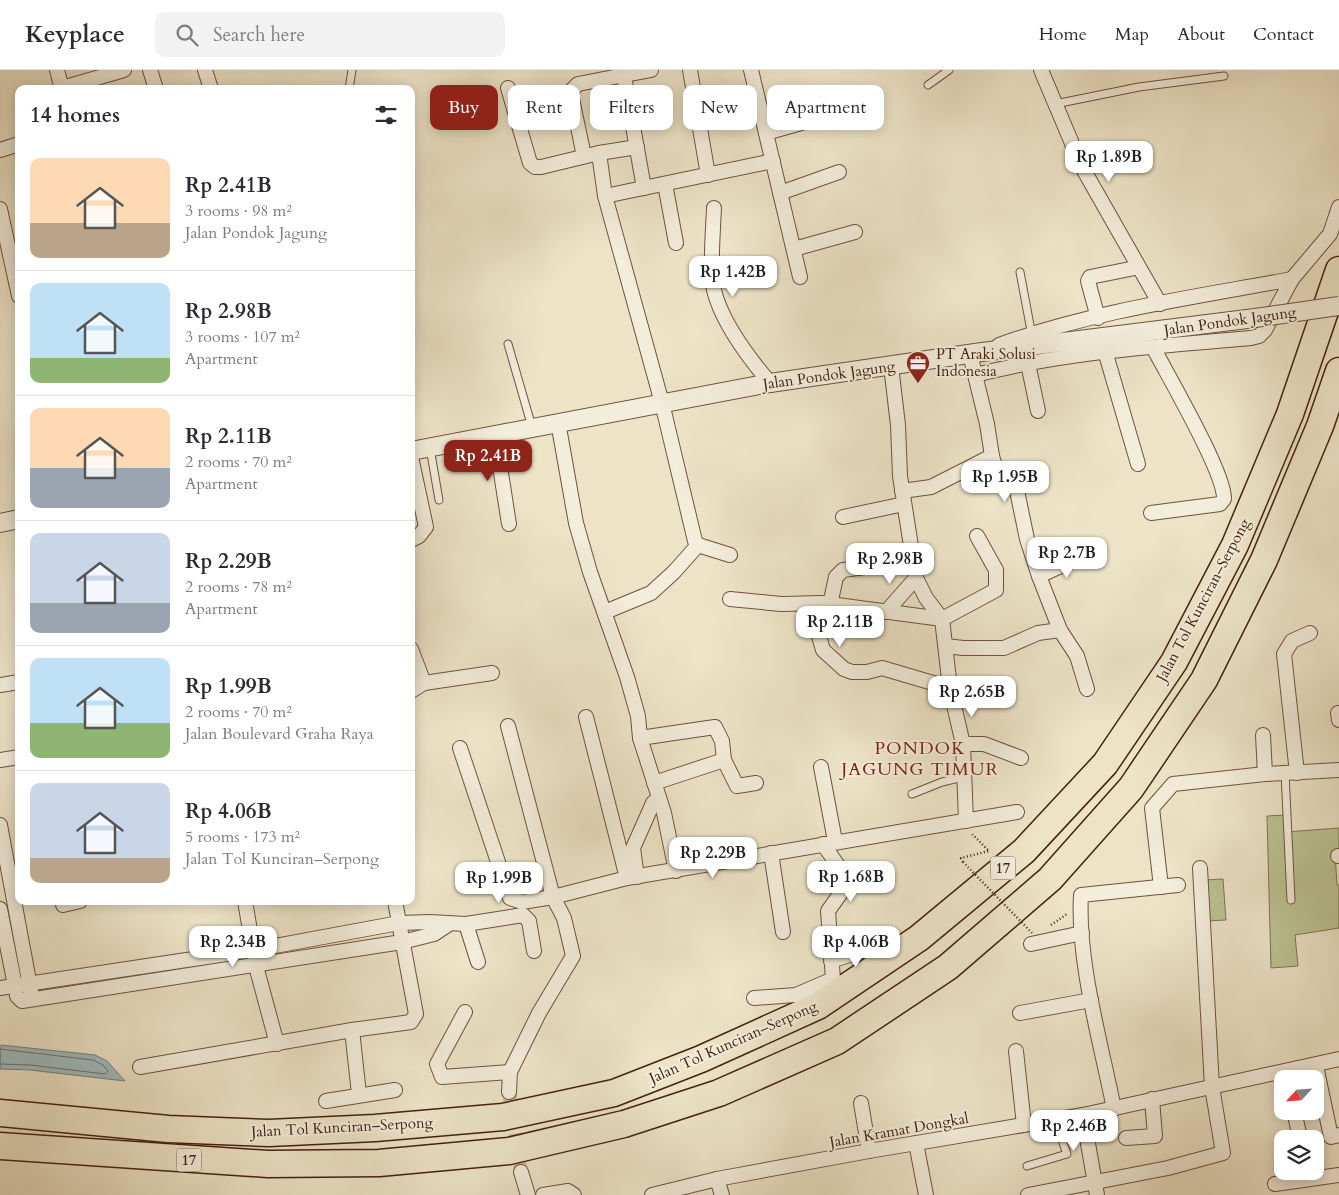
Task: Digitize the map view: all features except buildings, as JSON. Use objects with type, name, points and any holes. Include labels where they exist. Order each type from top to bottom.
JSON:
[{"type":"highway","name":"Jalan Tol Kunciran–Serpong","points":[[0,1113],[168,1129],[269,1133],[375,1128],[503,1116],[614,1093],[701,1059],[818,1006],[919,938],[1024,851],[1105,764],[1174,662],[1239,536],[1290,414],[1339,270]]},
{"type":"highway","name":"Jalan Tol Kunciran–Serpong","points":[[0,1146],[268,1164],[379,1163],[509,1151],[624,1124],[719,1093],[837,1041],[948,967],[1057,872],[1131,788],[1204,680],[1264,560],[1320,426],[1339,371]]},
{"type":"street","points":[[57,70],[61,85]]},
{"type":"street","points":[[72,85],[124,70]]},
{"type":"street","points":[[150,70],[155,85]]},
{"type":"street","points":[[205,70],[210,85]]},
{"type":"street","points":[[584,156],[572,99],[572,90],[578,84],[651,70]]},
{"type":"street","points":[[690,70],[708,175]]},
{"type":"street","points":[[752,70],[800,276]]},
{"type":"street","points":[[1041,70],[1082,167],[1160,304]]},
{"type":"street","points":[[624,76],[644,188]]},
{"type":"street","points":[[520,130],[530,162],[535,167],[541,168],[584,156],[637,147]]},
{"type":"street","points":[[766,133],[777,130]]},
{"type":"street","points":[[0,150],[15,145]]},
{"type":"street","points":[[599,153],[605,196],[662,403],[695,541],[698,545],[730,554]]},
{"type":"street","points":[[605,196],[773,162]]},
{"type":"street","points":[[780,193],[839,172]]},
{"type":"street","points":[[665,184],[676,243]]},
{"type":"street","points":[[714,208],[712,279],[724,318],[747,357],[770,383]]},
{"type":"street","points":[[1029,347],[1105,351],[1259,336],[1265,330],[1292,279],[1330,234],[1339,208]]},
{"type":"street","points":[[0,209],[12,236],[15,262]]},
{"type":"street","points":[[794,249],[855,232]]},
{"type":"street","points":[[1098,318],[1088,281],[1090,277],[1134,268]]},
{"type":"street","points":[[975,375],[1029,347],[1098,318],[1160,304],[1292,279]]},
{"type":"street","name":"Jalan Pondok Jagung","points":[[415,450],[770,383],[976,353],[1339,306]]},
{"type":"street","points":[[1029,347],[1038,411]]},
{"type":"street","points":[[1151,513],[1220,504],[1224,499],[1216,470],[1154,347]]},
{"type":"street","points":[[1105,351],[1138,464]]},
{"type":"street","points":[[976,353],[975,375],[992,456],[1000,479],[1016,486],[1027,539],[1039,576],[1060,630],[1077,656],[1087,689]]},
{"type":"street","points":[[891,366],[903,497],[916,578],[926,598],[942,619],[950,688],[963,744],[966,821]]},
{"type":"street","points":[[558,422],[576,523],[590,572],[627,676],[638,716],[640,738],[659,798],[676,871]]},
{"type":"street","points":[[495,435],[509,524]]},
{"type":"street","points":[[844,517],[931,487],[992,456]]},
{"type":"street","points":[[415,476],[426,527],[415,538]]},
{"type":"street","points":[[0,523],[15,521]]},
{"type":"street","points":[[730,599],[781,604],[826,604],[942,619],[996,590],[996,570],[977,536]]},
{"type":"street","points":[[605,612],[651,593],[674,572],[698,545]]},
{"type":"street","points":[[1039,576],[1083,556]]},
{"type":"street","points":[[914,560],[858,566],[843,570],[836,576],[818,633],[823,650],[844,669],[852,672],[867,672],[882,668],[950,688]]},
{"type":"street","points":[[886,612],[916,578]]},
{"type":"street","points":[[946,646],[1004,648],[1038,633],[1060,630]]},
{"type":"street","points":[[1291,773],[1284,654],[1292,642],[1310,633]]},
{"type":"street","points":[[415,659],[424,683]]},
{"type":"street","points":[[415,689],[424,683],[492,673]]},
{"type":"street","points":[[0,685],[15,683]]},
{"type":"street","points":[[586,716],[632,878]]},
{"type":"street","points":[[508,726],[553,897],[564,918],[573,956],[540,1012],[510,1072],[509,1092]]},
{"type":"street","points":[[640,738],[715,727],[722,741],[724,760],[736,786],[756,783]]},
{"type":"street","points":[[1263,735],[1265,774]]},
{"type":"street","points":[[963,744],[984,744],[1022,758]]},
{"type":"street","points":[[460,748],[510,898],[522,902],[553,897],[632,878],[829,842],[1017,812]]},
{"type":"street","points":[[0,760],[15,758]]},
{"type":"street","points":[[654,783],[724,760]]},
{"type":"street","points":[[754,998],[796,996],[832,981],[828,911],[843,890],[846,877],[829,842],[821,767]]},
{"type":"street","points":[[1161,887],[1152,808],[1173,784],[1265,774],[1339,770]]},
{"type":"street","points":[[632,878],[633,848],[653,803],[659,798]]},
{"type":"street","points":[[0,825],[15,904]]},
{"type":"street","points":[[771,853],[783,932]]},
{"type":"street","points":[[1028,1195],[1096,1189],[1223,1153],[1212,1087],[1200,868]]},
{"type":"street","points":[[1114,1108],[1091,1000],[1082,933],[1081,895],[1178,885]]},
{"type":"street","points":[[15,905],[32,1000]]},
{"type":"street","points":[[246,905],[256,966],[277,1044]]},
{"type":"street","points":[[140,1067],[352,1030],[411,1022],[416,1017],[396,905]]},
{"type":"street","points":[[0,909],[17,996],[22,1001],[402,942],[434,934],[449,924]]},
{"type":"street","points":[[0,988],[253,950],[399,923],[466,924],[523,914],[529,921],[534,951]]},
{"type":"street","points":[[466,924],[478,962]]},
{"type":"street","points":[[1034,937],[1082,933]]},
{"type":"street","points":[[831,961],[871,948],[874,938]]},
{"type":"street","points":[[1020,1013],[1091,1000]]},
{"type":"street","points":[[465,1012],[437,1064],[442,1077],[510,1072]]},
{"type":"street","points":[[352,1030],[359,1094]]},
{"type":"street","points":[[1016,1051],[1024,1125]]},
{"type":"street","name":"Jalan Kramat Dongkal","points":[[1303,1070],[1339,1059]]},
{"type":"street","points":[[1316,1066],[1331,1137],[1339,1135]]},
{"type":"street","name":"Jalan Kramat Dongkal","points":[[652,1195],[718,1179],[869,1151],[1083,1115],[1212,1087],[1274,1077]]},
{"type":"street","points":[[326,1101],[359,1094],[395,1090]]},
{"type":"street","points":[[1126,1138],[1155,1136],[1152,1099]]},
{"type":"street","points":[[861,1103],[869,1151]]},
{"type":"street","points":[[1083,1115],[1096,1189]]},
{"type":"street","points":[[916,1144],[926,1195]]},
{"type":"street","points":[[521,1172],[528,1195]]},
{"type":"street","points":[[1276,1184],[1339,1175]]},
{"type":"street","points":[[718,1179],[722,1195]]},
{"type":"street","points":[[543,1195],[568,1191],[574,1195]]},
{"type":"lane","points":[[350,85],[352,70]]},
{"type":"lane","points":[[928,85],[949,70]]},
{"type":"lane","points":[[1055,104],[1139,87],[1224,76]]},
{"type":"lane","points":[[1020,272],[1029,347]]},
{"type":"lane","points":[[508,344],[532,427]]},
{"type":"lane","points":[[430,448],[440,500]]},
{"type":"lane","points":[[1291,773],[1291,900]]},
{"type":"lane","points":[[912,794],[942,782],[963,777]]},
{"type":"lane","points":[[1027,1166],[1067,1154],[1055,1120]]},
{"type":"path","points":[[974,836],[989,851],[961,858],[963,862],[1034,937]]},
{"type":"path","points":[[1050,926],[1074,910]]},
{"type":"green space","points":[[1285,815],[1286,832],[1339,828],[1339,853],[1335,853],[1337,885],[1339,885],[1339,928],[1295,935],[1298,966],[1271,968],[1267,816]]},
{"type":"green space","points":[[1223,879],[1226,920],[1207,921],[1204,880]]},
{"type":"water","points":[[1,1045],[95,1055],[107,1061],[125,1081],[30,1070],[0,1069]]},
{"type":"tunnel","points":[[509,1092],[521,1172]]},
{"type":"place","name":"PT Araki Solusi Indonesia","points":[[918,384]]},
{"type":"district","name":"PONDOK JAGUNG TIMUR","points":[[920,758]]}]
